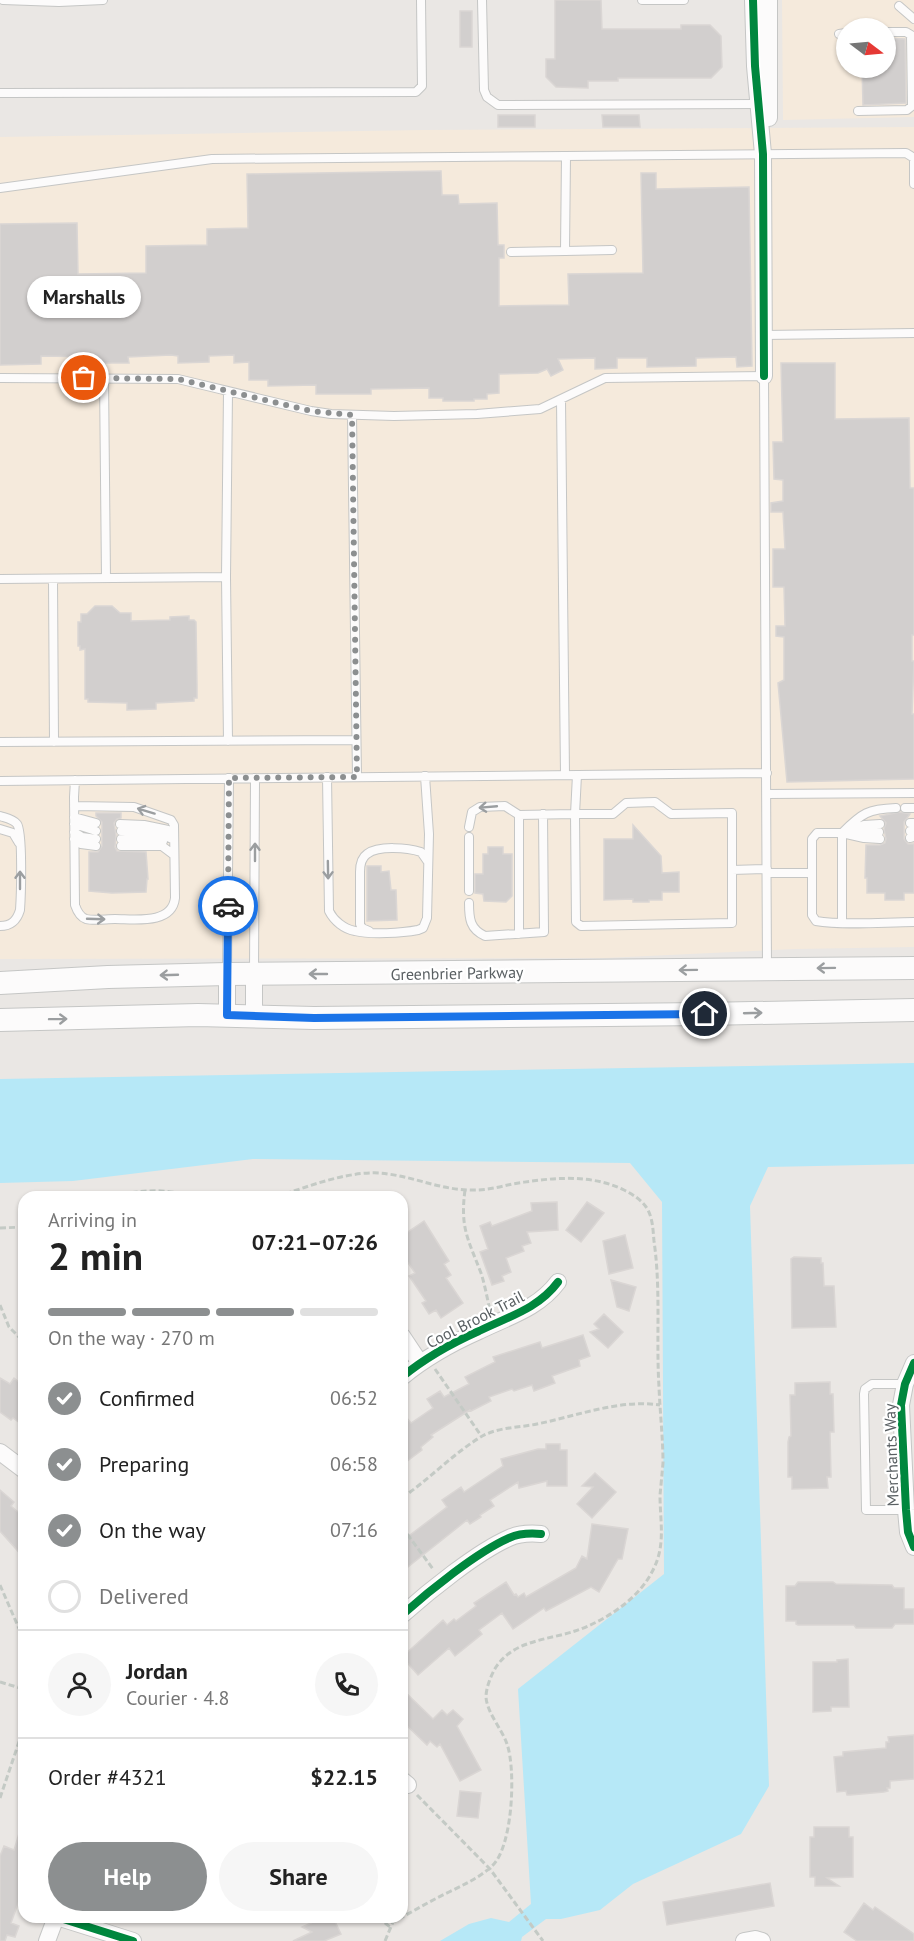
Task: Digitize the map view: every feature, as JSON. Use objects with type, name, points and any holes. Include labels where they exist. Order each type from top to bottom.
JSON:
[{"type":"main road","name":"Greenbrier Parkway","points":[[0,983],[227,974],[914,968]]},
{"type":"main road","points":[[0,1020],[227,1015],[314,1018],[495,1017],[914,1010]]},
{"type":"street","points":[[753,0],[755,66],[763,154],[764,376]]},
{"type":"street","points":[[761,0],[762,24],[770,57]]},
{"type":"street","points":[[763,154],[769,115],[769,0]]},
{"type":"street","points":[[227,974],[227,1015]]},
{"type":"street","points":[[254,974],[254,1016]]},
{"type":"street","name":"Cool Brook Trail","points":[[408,1373],[462,1339],[524,1311],[540,1300],[558,1282]]},
{"type":"street","points":[[408,1343],[424,1361]]},
{"type":"street","name":"Merchants Way","points":[[914,1363],[904,1384],[901,1405],[908,1532],[914,1547]]},
{"type":"street","points":[[0,1452],[18,1466]]},
{"type":"street","points":[[408,1611],[459,1570],[509,1538],[522,1534],[542,1534]]},
{"type":"street","points":[[47,1941],[54,1923]]},
{"type":"street","points":[[76,1923],[133,1941]]},
{"type":"street","points":[[744,1941],[755,1939],[762,1941]]},
{"type":"lane","points":[[3,0],[49,2],[103,0]]},
{"type":"lane","points":[[0,93],[416,92],[422,86],[421,0]]},
{"type":"lane","points":[[482,0],[484,90],[487,97],[498,105],[758,104]]},
{"type":"lane","points":[[642,0],[684,0]]},
{"type":"lane","points":[[899,6],[914,19]]},
{"type":"lane","points":[[858,111],[912,108],[912,38],[906,32],[896,32]]},
{"type":"lane","points":[[0,188],[212,159],[906,153],[914,158],[914,184]]},
{"type":"lane","points":[[566,156],[566,251]]},
{"type":"lane","points":[[511,252],[612,250]]},
{"type":"lane","points":[[764,335],[914,333]]},
{"type":"lane","points":[[0,378],[178,379],[311,411],[352,415],[477,414],[540,409],[605,378],[764,376],[767,969]]},
{"type":"lane","points":[[104,378],[106,578]]},
{"type":"lane","points":[[228,392],[226,577],[228,741]]},
{"type":"lane","points":[[561,400],[565,775]]},
{"type":"lane","points":[[352,415],[357,777]]},
{"type":"lane","points":[[0,579],[226,577]]},
{"type":"lane","points":[[52,579],[54,741]]},
{"type":"lane","points":[[0,742],[356,740]]},
{"type":"lane","points":[[0,781],[766,773]]},
{"type":"lane","points":[[469,827],[472,812],[480,807],[505,806],[519,815],[543,814],[575,814],[613,814],[626,802],[655,802],[671,813],[732,813],[732,923],[581,926],[576,922],[575,814],[577,775]]},
{"type":"lane","points":[[327,777],[329,911],[336,921],[349,929],[410,932],[423,928],[429,909],[426,776]]},
{"type":"lane","points":[[227,974],[229,778]]},
{"type":"lane","points":[[254,974],[255,778]]},
{"type":"lane","points":[[74,806],[134,807],[171,820],[174,825],[174,903],[166,914],[152,919],[87,919],[76,911],[74,854],[74,806],[75,780]]},
{"type":"lane","points":[[767,794],[914,793]]},
{"type":"lane","points":[[842,922],[842,833],[873,809],[905,808]]},
{"type":"lane","points":[[469,903],[471,925],[476,932],[485,936],[544,932],[543,814]]},
{"type":"lane","points":[[519,815],[519,934]]},
{"type":"lane","points":[[0,816],[18,826],[20,846],[20,910],[16,920],[11,924],[0,926]]},
{"type":"lane","points":[[842,833],[864,825],[880,832],[864,838],[842,833],[817,833],[812,839],[812,915],[816,921],[914,922]]},
{"type":"lane","points":[[74,828],[96,835],[82,837],[74,828]]},
{"type":"lane","points":[[0,829],[13,832],[20,846]]},
{"type":"lane","points":[[159,833],[174,844],[162,846],[121,835],[159,833]]},
{"type":"lane","points":[[469,837],[469,891]]},
{"type":"lane","points":[[374,932],[362,928],[360,924],[360,872],[363,859],[367,854],[380,849],[409,849],[421,852],[429,866]]},
{"type":"lane","points":[[732,870],[812,873]]},
{"type":"lane","points":[[904,1384],[872,1384],[866,1389],[866,1510],[906,1510]]},
{"type":"path","points":[[294,1191],[314,1184],[372,1172],[441,1188],[478,1191],[528,1182],[575,1178],[615,1186],[633,1194],[643,1203],[651,1219],[657,1265],[657,1360],[663,1461],[660,1499],[663,1532],[652,1572],[644,1585],[615,1612],[574,1632],[543,1638],[527,1644],[503,1659],[496,1667],[489,1681],[486,1696],[488,1706],[507,1745],[512,1775],[504,1845],[496,1863],[475,1880],[408,1914]]},
{"type":"path","points":[[465,1190],[463,1207],[465,1231],[481,1274],[494,1325]]},
{"type":"path","points":[[141,1191],[166,1191]]},
{"type":"path","points":[[0,1228],[18,1227]]},
{"type":"path","points":[[0,1305],[9,1327],[18,1336]]},
{"type":"path","points":[[424,1361],[482,1437]]},
{"type":"path","points":[[408,1493],[482,1437],[502,1429],[536,1424],[623,1404],[644,1402],[660,1405]]},
{"type":"path","points":[[408,1535],[433,1569],[434,1576]]},
{"type":"path","points":[[0,1585],[18,1626]]},
{"type":"path","points":[[0,1682],[18,1687]]},
{"type":"path","points":[[0,1798],[18,1745]]},
{"type":"path","points":[[427,1807],[490,1869],[543,1941]]},
{"type":"path","points":[[385,1923],[390,1927]]},
{"type":"path","points":[[385,1941],[392,1923]]},
{"type":"shaded area","points":[[782,0],[914,0],[914,117],[783,120]]},
{"type":"shaded area","points":[[914,127],[914,947],[795,949],[605,958],[0,959],[0,137],[423,130]]},
{"type":"water","points":[[914,1063],[914,1164],[768,1167],[750,1206],[769,1786],[741,1834],[633,1884],[600,1910],[561,1919],[546,1919],[522,1937],[521,1941],[440,1941],[469,1924],[491,1918],[509,1922],[531,1904],[518,1689],[664,1574],[662,1202],[630,1163],[253,1159],[73,1181],[0,1183],[0,1079]]},
{"type":"building","points":[[555,0],[601,0],[602,29],[681,29],[681,25],[710,25],[721,36],[722,67],[711,78],[618,78],[618,81],[588,81],[588,88],[556,87],[546,77],[546,59],[555,59]]},
{"type":"building","points":[[460,11],[472,11],[472,47],[460,47]]},
{"type":"building","points":[[896,39],[905,39],[906,103],[863,105],[862,78],[896,78]]},
{"type":"building","points":[[498,115],[535,115],[535,127],[498,127]]},
{"type":"building","points":[[602,115],[639,115],[640,127],[603,127]]},
{"type":"building","points":[[441,171],[442,195],[458,195],[459,204],[497,203],[498,245],[504,245],[504,258],[499,258],[499,306],[569,305],[568,274],[643,273],[641,173],[656,173],[656,189],[749,187],[752,366],[737,367],[736,357],[696,358],[696,366],[647,367],[647,358],[617,358],[617,368],[595,369],[595,358],[558,359],[563,370],[551,376],[547,369],[538,373],[499,374],[499,393],[487,394],[487,399],[443,401],[443,398],[429,398],[429,388],[371,389],[371,394],[316,394],[316,385],[268,386],[268,380],[249,380],[249,362],[234,363],[234,355],[209,356],[209,362],[178,363],[178,356],[171,355],[128,357],[129,363],[97,363],[97,357],[41,356],[41,364],[0,365],[0,224],[77,223],[78,274],[146,273],[146,246],[207,245],[207,229],[248,228],[247,174]]},
{"type":"building","points":[[781,363],[835,363],[835,419],[909,418],[910,488],[914,488],[912,714],[914,714],[914,779],[787,782],[778,683],[784,680],[784,637],[776,636],[776,626],[785,626],[784,587],[773,587],[773,549],[785,549],[783,512],[771,512],[771,503],[783,501],[783,480],[774,479],[773,442],[783,442]]},
{"type":"building","points":[[95,606],[112,606],[120,613],[131,613],[131,621],[170,620],[170,617],[189,616],[189,620],[194,620],[196,622],[197,698],[194,698],[194,701],[156,703],[156,709],[127,710],[127,703],[88,702],[88,699],[85,699],[85,649],[80,650],[78,646],[78,622],[81,622],[81,614],[87,614]]},
{"type":"building","points":[[900,812],[910,814],[904,822],[904,839],[908,844],[914,844],[914,893],[904,893],[904,900],[885,900],[885,893],[867,893],[866,845],[885,843],[886,823],[880,816]]},
{"type":"building","points":[[96,813],[121,813],[121,818],[114,823],[117,851],[146,852],[148,879],[146,892],[89,891],[89,852],[98,852],[102,846],[102,822]]},
{"type":"building","points":[[633,825],[661,856],[662,873],[679,872],[679,892],[662,892],[662,900],[649,900],[649,902],[633,902],[633,899],[604,900],[604,839],[633,839]]},
{"type":"building","points":[[488,847],[503,847],[503,854],[512,854],[512,896],[506,902],[484,901],[483,894],[475,893],[475,874],[483,874],[483,854],[488,854]]},
{"type":"building","points":[[367,866],[381,866],[381,872],[389,871],[391,890],[396,890],[397,920],[367,921]]},
{"type":"building","points":[[557,1202],[558,1230],[527,1232],[531,1243],[522,1246],[524,1251],[506,1258],[511,1272],[502,1276],[504,1281],[492,1285],[480,1252],[488,1249],[480,1226],[490,1222],[492,1226],[532,1211],[531,1203]]},
{"type":"building","points":[[587,1202],[604,1213],[581,1242],[566,1230]]},
{"type":"building","points":[[424,1221],[449,1261],[444,1264],[451,1275],[446,1278],[463,1303],[441,1318],[436,1310],[429,1314],[422,1303],[426,1301],[409,1276],[415,1273],[408,1263],[408,1232]]},
{"type":"building","points":[[625,1235],[633,1268],[609,1274],[603,1241]]},
{"type":"building","points":[[794,1257],[821,1258],[824,1286],[834,1286],[836,1327],[792,1328],[791,1259]]},
{"type":"building","points":[[611,1280],[636,1287],[629,1311],[617,1307]]},
{"type":"building","points":[[604,1314],[623,1332],[608,1348],[590,1332],[599,1329],[594,1324]]},
{"type":"building","points":[[583,1335],[590,1356],[579,1360],[580,1366],[552,1376],[555,1383],[534,1391],[532,1385],[489,1397],[491,1401],[470,1410],[431,1435],[433,1437],[421,1447],[422,1450],[408,1460],[408,1419],[411,1423],[433,1408],[427,1399],[440,1391],[444,1397],[469,1384],[465,1377],[495,1362],[493,1357],[540,1342],[542,1348]]},
{"type":"building","points":[[0,1378],[10,1384],[14,1378],[18,1381],[18,1422],[13,1418],[11,1420],[0,1412]]},
{"type":"building","points":[[830,1382],[830,1394],[833,1394],[834,1432],[830,1432],[831,1477],[827,1477],[828,1488],[792,1489],[792,1477],[788,1477],[788,1442],[791,1436],[790,1395],[795,1395],[795,1383]]},
{"type":"building","points":[[546,1444],[560,1444],[560,1450],[567,1450],[567,1486],[547,1486],[547,1481],[519,1488],[518,1482],[490,1500],[494,1506],[480,1515],[481,1517],[470,1524],[467,1520],[408,1567],[408,1536],[447,1507],[442,1500],[461,1487],[464,1492],[503,1466],[501,1459],[546,1449]]},
{"type":"building","points":[[595,1473],[616,1492],[592,1518],[577,1504],[593,1487],[582,1486]]},
{"type":"building","points":[[0,1490],[14,1502],[11,1506],[18,1512],[18,1551],[0,1531]]},
{"type":"building","points":[[592,1524],[628,1529],[622,1559],[618,1559],[599,1592],[591,1587],[546,1611],[544,1608],[513,1629],[502,1613],[479,1630],[482,1634],[455,1656],[449,1648],[418,1675],[408,1664],[408,1652],[443,1620],[447,1625],[454,1619],[456,1621],[476,1606],[474,1603],[506,1582],[514,1595],[518,1597],[524,1593],[526,1597],[576,1568],[582,1556],[587,1559]]},
{"type":"building","points":[[798,1582],[892,1585],[894,1588],[904,1588],[904,1609],[914,1609],[914,1624],[895,1624],[892,1628],[856,1628],[854,1625],[798,1625],[796,1621],[786,1621],[786,1586],[795,1586]]},
{"type":"building","points":[[848,1659],[849,1707],[831,1707],[831,1711],[813,1712],[813,1662],[837,1662],[837,1660]]},
{"type":"building","points":[[408,1695],[433,1719],[442,1710],[447,1715],[453,1710],[463,1719],[457,1726],[481,1770],[460,1781],[440,1744],[437,1747],[430,1741],[427,1745],[408,1727]]},
{"type":"building","points":[[914,1735],[914,1779],[890,1781],[890,1788],[884,1792],[847,1795],[846,1791],[837,1792],[834,1757],[843,1756],[843,1752],[886,1748],[886,1742],[889,1742],[888,1737]]},
{"type":"building","points":[[460,1791],[481,1793],[478,1818],[457,1816]]},
{"type":"building","points":[[814,1827],[849,1827],[849,1837],[853,1837],[853,1877],[827,1878],[839,1886],[815,1886],[815,1877],[810,1877],[810,1837],[814,1837]]},
{"type":"building","points":[[18,1837],[18,1904],[11,1923],[19,1926],[15,1937],[7,1935],[5,1941],[0,1941],[0,1856],[4,1846],[14,1850]]},
{"type":"building","points":[[770,1883],[774,1906],[667,1925],[663,1902]]},
{"type":"building","points":[[864,1903],[873,1910],[875,1907],[914,1934],[914,1941],[857,1941],[844,1932]]},
{"type":"building","points":[[311,1923],[336,1923],[341,1934],[324,1941],[293,1941],[312,1932],[302,1927]]},
{"type":"cycle path","points":[[753,0],[755,66],[763,154],[764,376]]},
{"type":"cycle path","points":[[408,1372],[449,1346],[532,1306],[558,1282]]},
{"type":"cycle path","points":[[914,1363],[905,1384],[901,1405],[908,1532],[914,1547]]},
{"type":"cycle path","points":[[408,1610],[454,1573],[496,1544],[517,1535],[541,1534]]},
{"type":"cycle path","points":[[76,1923],[133,1941]]},
{"type":"way so far","points":[[84,378],[178,379],[311,411],[352,415],[357,777],[229,778],[228,906]]},
{"type":"place","name":"Marshalls","points":[[84,378]]},
{"type":"route","points":[[228,906],[227,1015],[314,1018],[705,1014]]}]
